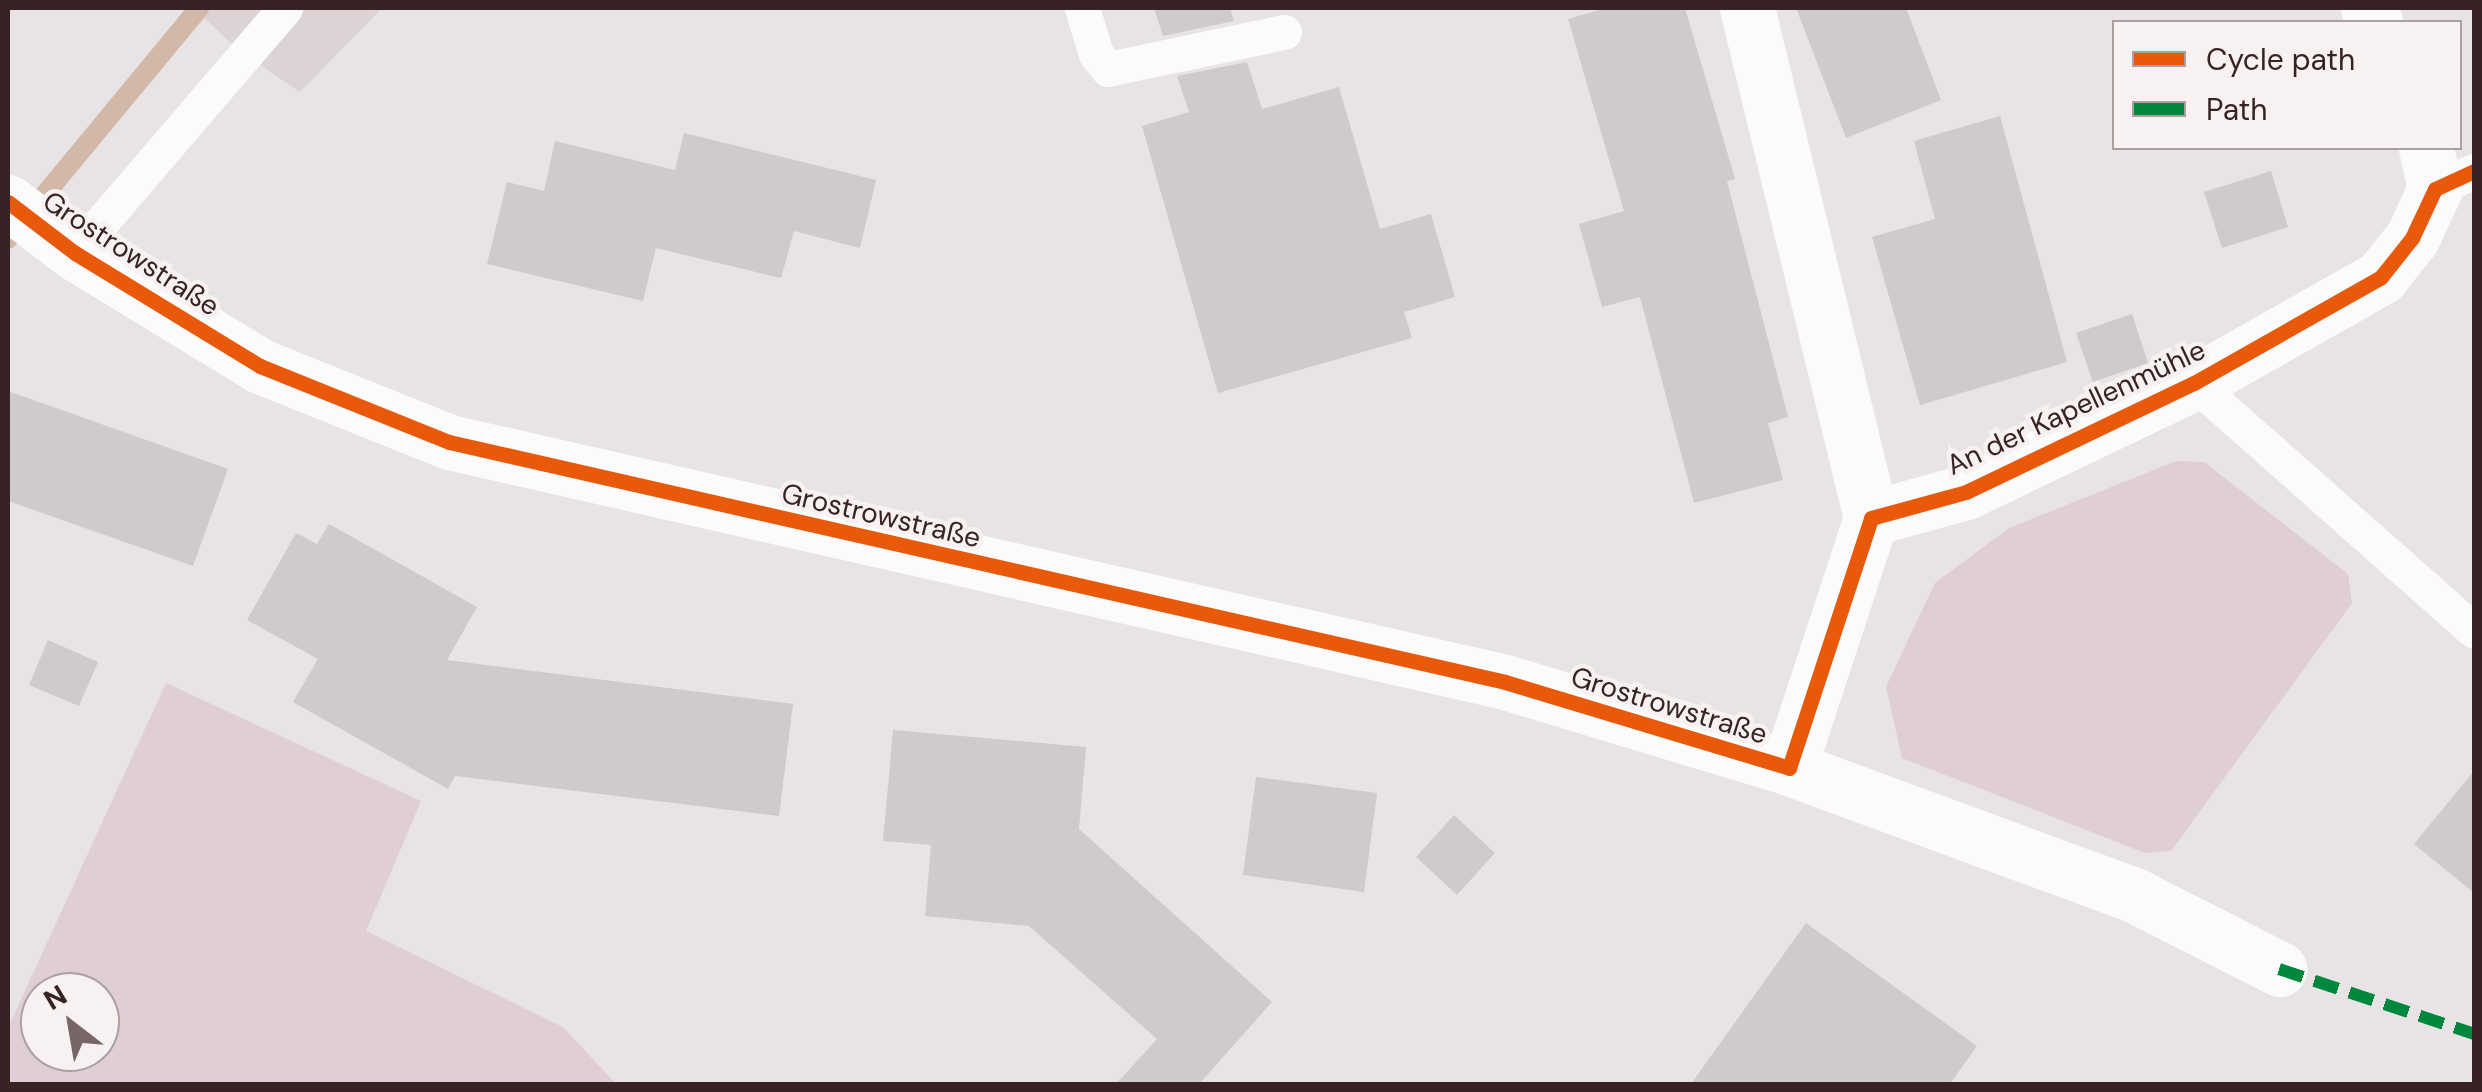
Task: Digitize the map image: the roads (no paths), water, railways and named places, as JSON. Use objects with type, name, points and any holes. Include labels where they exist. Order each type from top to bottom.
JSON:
[{"type":"street","points":[[1747,8],[1871,518],[1789,768]]},
{"type":"street","name":"An der Kapellenmühle","points":[[1871,518],[1966,492],[2194,383],[2381,277],[2412,238],[2445,169]]},
{"type":"street","name":"Grostrowstraße","points":[[8,202],[75,252],[260,366],[449,442],[1506,682],[1789,768],[2136,896],[2279,968]]},
{"type":"lane","points":[[75,252],[285,8]]},
{"type":"lane","points":[[1082,8],[1096,54],[1108,69],[1284,32]]},
{"type":"lane","points":[[2194,383],[2474,631]]},
{"type":"waterway","points":[[8,239],[199,8]]}]
